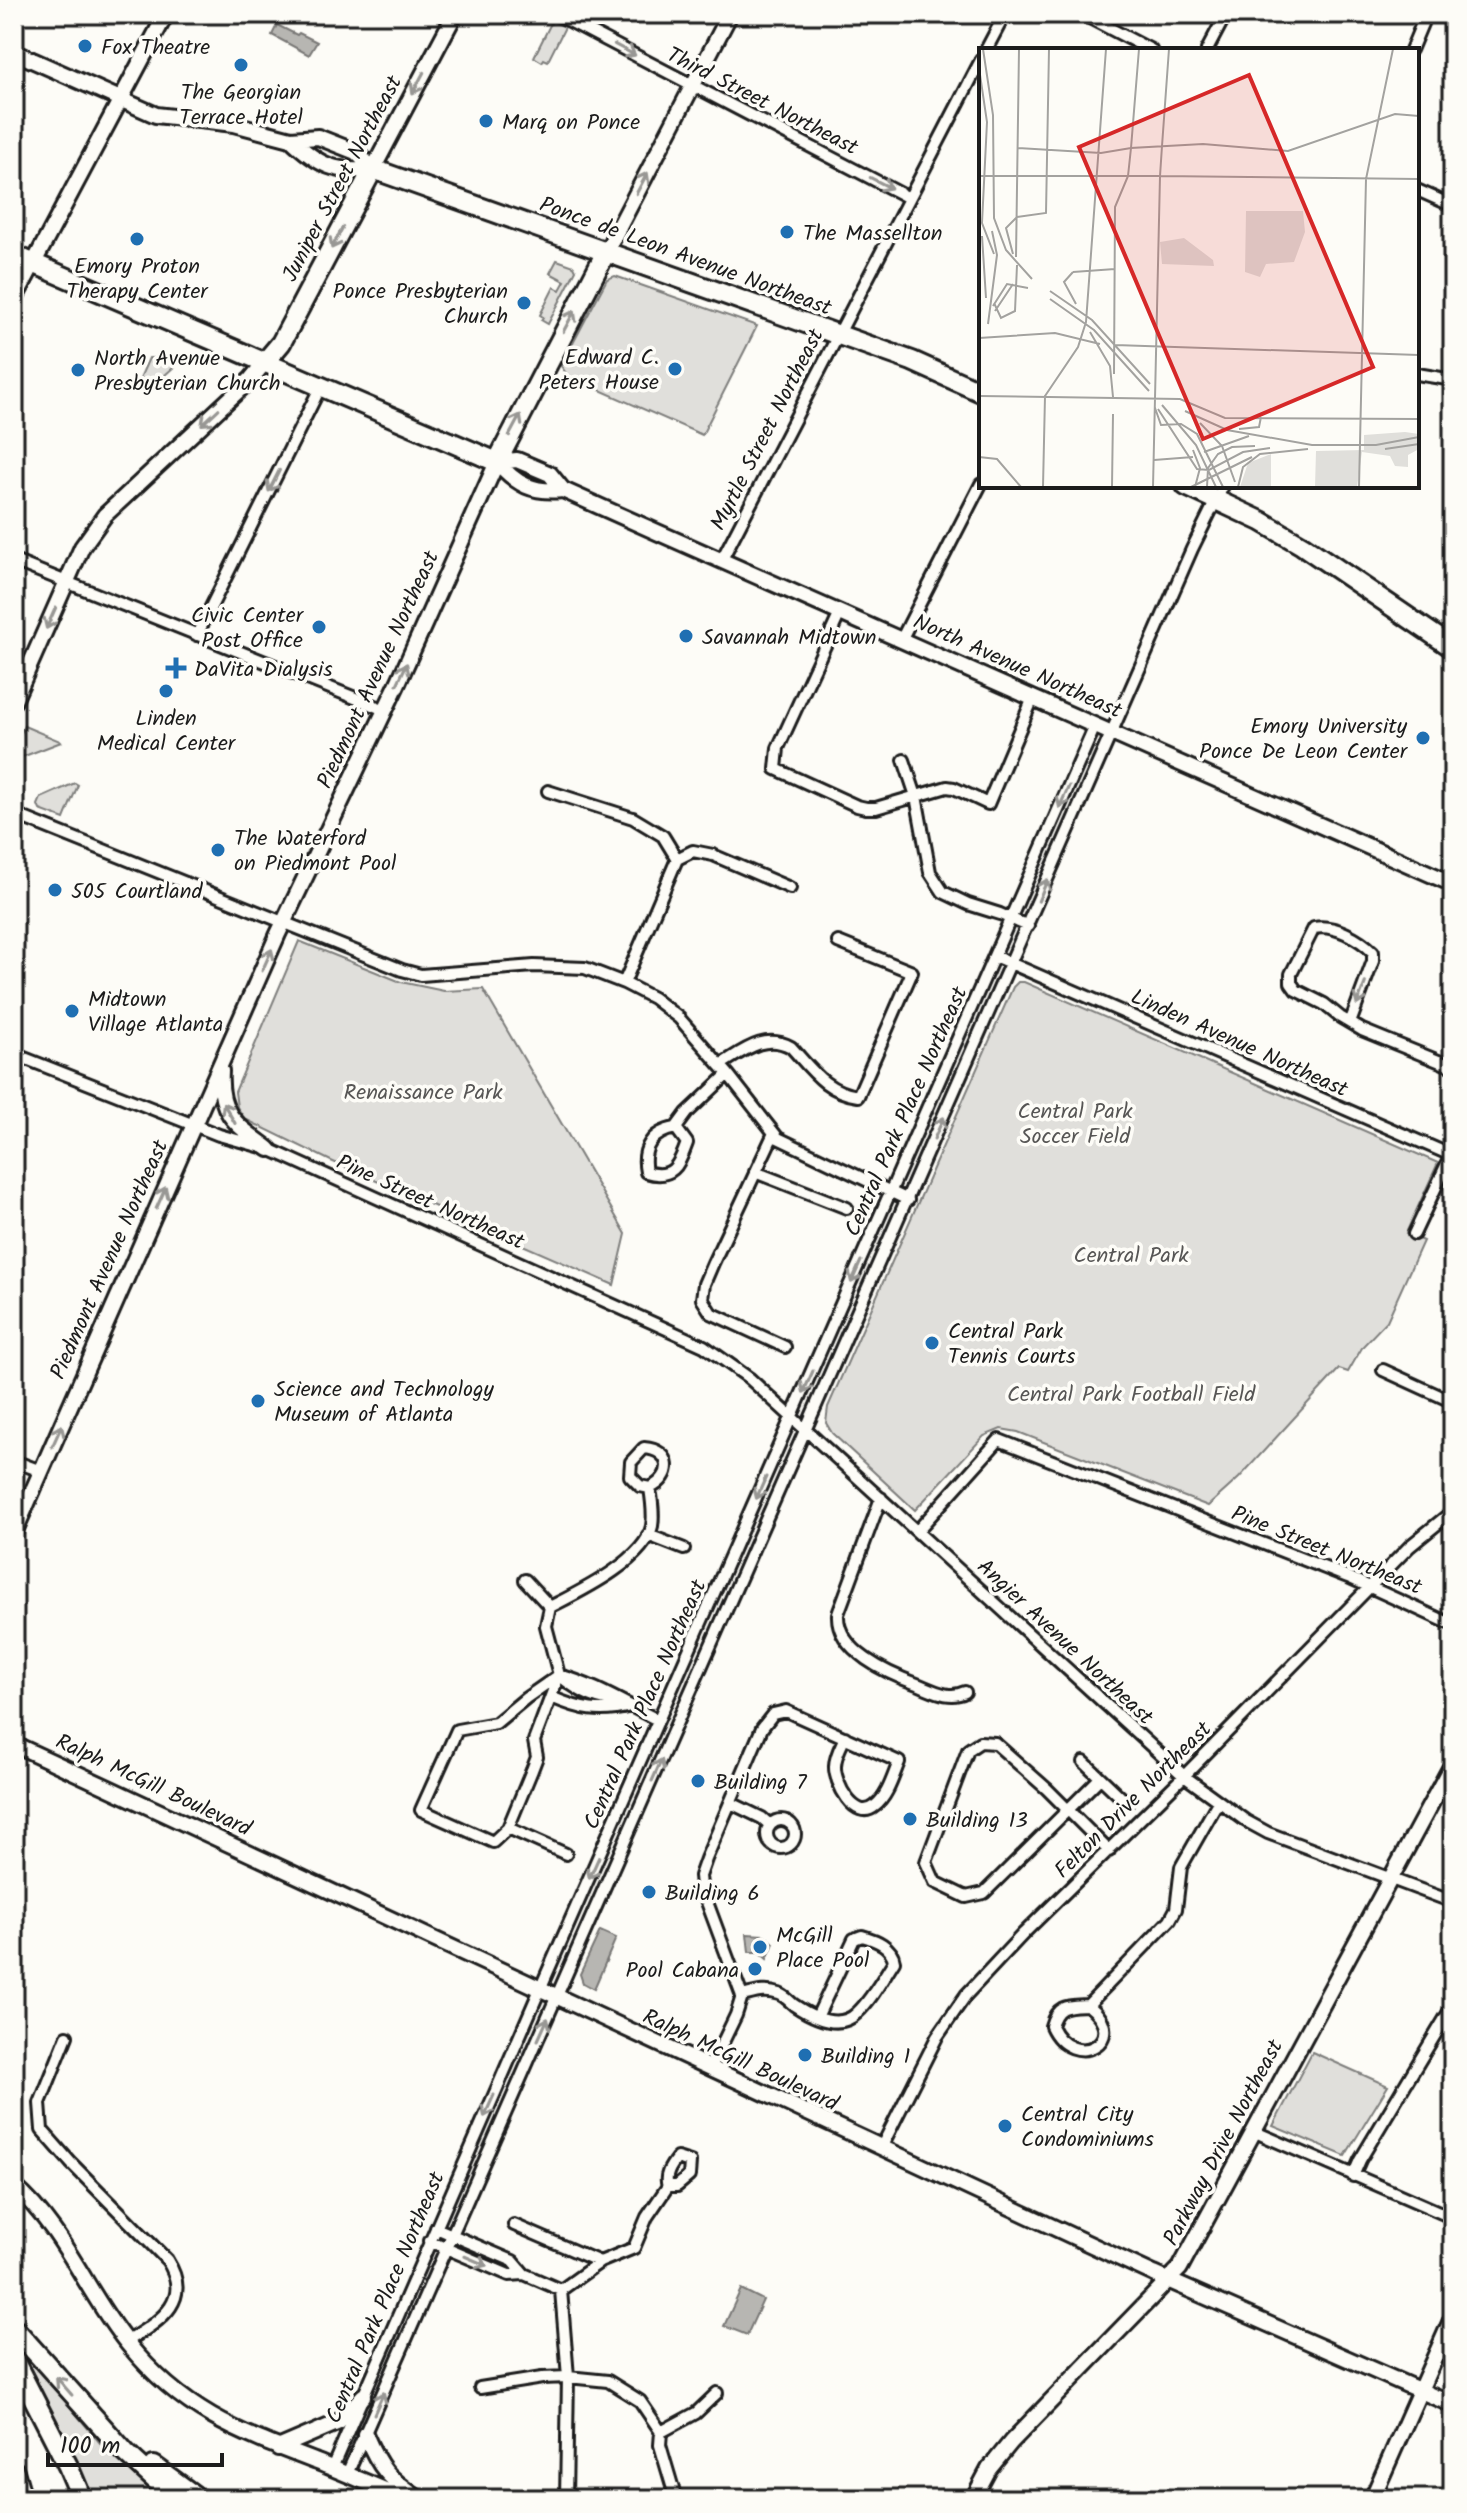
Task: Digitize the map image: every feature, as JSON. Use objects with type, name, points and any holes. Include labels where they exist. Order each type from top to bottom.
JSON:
[{"type":"highway","name":"Ponce de Leon Avenue Northeast","points":[[373,169],[912,361],[979,391]]},
{"type":"highway","name":"Juniper Street Northeast","points":[[265,362],[281,343],[373,169]]},
{"type":"highway","name":"Piedmont Avenue Northeast","points":[[497,462],[606,252]]},
{"type":"highway","name":"North Avenue Northeast","points":[[14,255],[497,462]]},
{"type":"highway","points":[[1196,488],[1220,493],[1453,648]]},
{"type":"highway","points":[[14,2328],[133,2460],[176,2499]]},
{"type":"highway","points":[[14,2360],[82,2499]]},
{"type":"highway","points":[[103,2428],[199,2499]]},
{"type":"highway","points":[[14,2471],[22,2499]]},
{"type":"main road","points":[[14,300],[166,14]]},
{"type":"main road","name":"Juniper Street Northeast","points":[[373,169],[455,14]]},
{"type":"main road","name":"Piedmont Avenue Northeast","points":[[606,252],[730,14]]},
{"type":"main road","name":"Ponce de Leon Avenue Northeast","points":[[14,52],[156,115],[234,124],[291,139],[318,137],[356,152],[373,169]]},
{"type":"main road","name":"Ponce de Leon Avenue Northeast","points":[[291,139],[311,159],[349,172],[373,169]]},
{"type":"main road","points":[[14,701],[82,547],[105,515],[251,379],[265,362]]},
{"type":"main road","name":"North Avenue Northeast","points":[[497,462],[517,460],[550,474],[563,490],[1453,884]]},
{"type":"main road","name":"Piedmont Avenue Northeast","points":[[14,1533],[284,922],[385,710],[497,462]]},
{"type":"main road","points":[[222,1060],[221,1094],[226,1112],[235,1124],[269,1149]]},
{"type":"main road","name":"Ralph McGill Boulevard","points":[[14,1744],[1168,2280],[1453,2405]]},
{"type":"main road","name":"Parkway Drive Northeast","points":[[973,2499],[989,2469],[1011,2442],[1180,2268],[1453,1763]]},
{"type":"main road","points":[[14,2186],[47,2220],[126,2342],[187,2402],[229,2428],[407,2499]]},
{"type":"main road","points":[[1372,2499],[1453,2316]]},
{"type":"main road","points":[[278,2448],[339,2422],[363,2396]]},
{"type":"main road","points":[[365,2434],[377,2463],[419,2499]]},
{"type":"street","name":"Third Street Northeast","points":[[556,14],[909,198]]},
{"type":"street","points":[[987,48],[1005,14]]},
{"type":"street","points":[[1082,14],[1147,48]]},
{"type":"street","points":[[1208,48],[1226,14]]},
{"type":"street","points":[[1412,48],[1426,14]]},
{"type":"street","points":[[1447,14],[1453,17]]},
{"type":"street","name":"Myrtle Street Northeast","points":[[721,561],[979,64]]},
{"type":"street","points":[[1419,191],[1453,206]]},
{"type":"street","points":[[1419,374],[1453,380]]},
{"type":"street","points":[[197,635],[321,386]]},
{"type":"street","points":[[901,640],[979,488]]},
{"type":"street","name":"Central Park Place Northeast","points":[[347,2474],[1012,964],[1111,732],[1220,493]]},
{"type":"street","points":[[14,561],[385,710]]},
{"type":"street","points":[[840,613],[778,748],[776,769],[857,806],[876,808],[947,787],[988,804],[1033,698]]},
{"type":"street","name":"Central Park Place Northeast","points":[[332,2468],[1095,726]]},
{"type":"street","points":[[904,760],[916,796],[930,872],[943,892],[1028,926]]},
{"type":"street","points":[[548,791],[633,818],[663,836],[677,859]]},
{"type":"street","points":[[14,814],[402,970],[418,974],[534,966],[585,968],[624,983],[653,998],[679,1018],[778,1138],[908,1200]]},
{"type":"street","points":[[624,983],[677,859],[693,851],[713,855],[790,888]]},
{"type":"street","points":[[1350,1023],[1372,965],[1373,952],[1340,931],[1320,926],[1314,928],[1294,965],[1291,983],[1296,990],[1324,1004],[1350,1023],[1453,1067]]},
{"type":"street","points":[[720,1065],[763,1041],[783,1043],[840,1094],[858,1096],[912,972],[838,942]]},
{"type":"street","points":[[994,956],[1012,964]]},
{"type":"street","name":"Linden Avenue Northeast","points":[[1012,964],[1452,1156]]},
{"type":"street","name":"Pine Street Northeast","points":[[14,1054],[193,1125],[269,1149],[704,1346],[749,1378],[807,1430]]},
{"type":"street","points":[[676,1128],[687,1143],[674,1170],[659,1176],[646,1172],[643,1157],[651,1141],[664,1130],[676,1128],[687,1113],[728,1074]]},
{"type":"street","points":[[774,1133],[704,1284],[702,1299],[711,1313],[785,1347]]},
{"type":"street","points":[[1414,1234],[1452,1156]]},
{"type":"street","points":[[755,1172],[847,1208]]},
{"type":"street","points":[[1383,1370],[1453,1402]]},
{"type":"street","name":"Angier Avenue Northeast","points":[[807,1430],[1184,1776],[1218,1802],[1268,1833],[1453,1902]]},
{"type":"street","name":"Pine Street Northeast","points":[[917,1531],[999,1440],[1369,1587],[1453,1625]]},
{"type":"street","points":[[14,1461],[41,1471]]},
{"type":"street","points":[[550,1607],[600,1581],[637,1551],[652,1529],[650,1488]]},
{"type":"street","points":[[881,1498],[837,1624],[845,1639],[880,1669],[944,1695],[957,1696],[965,1692]]},
{"type":"street","name":"Felton Drive Northeast","points":[[881,2148],[937,2037],[966,1995],[1410,1546],[1453,1511]]},
{"type":"street","points":[[648,1535],[684,1549]]},
{"type":"street","points":[[525,1580],[550,1607]]},
{"type":"street","points":[[550,1607],[546,1626],[559,1675],[534,1741],[537,1757],[508,1828],[493,1842],[421,1810],[457,1730],[496,1723],[559,1675]]},
{"type":"street","points":[[559,1675],[658,1720]]},
{"type":"street","points":[[581,1709],[589,1690]]},
{"type":"street","points":[[551,1697],[589,1711],[615,1710],[627,1704]]},
{"type":"street","points":[[710,2069],[742,1996],[701,1886],[700,1876],[706,1859],[762,1728],[773,1714],[786,1711],[845,1737],[899,1762],[877,1805],[863,1810],[849,1803],[835,1772],[835,1763],[845,1737]]},
{"type":"street","points":[[1100,1778],[1069,1810],[984,1893],[966,1897],[935,1882],[926,1862],[968,1750],[980,1742],[995,1743],[1069,1810],[1109,1851]]},
{"type":"street","points":[[1084,1762],[1127,1803]]},
{"type":"street","points":[[1088,2005],[1101,2015],[1104,2035],[1097,2045],[1087,2050],[1075,2049],[1056,2036],[1051,2026],[1057,2011],[1067,2006],[1088,2005],[1170,1920],[1176,1909],[1181,1867],[1218,1802]]},
{"type":"street","points":[[731,1803],[770,1825]]},
{"type":"street","points":[[508,1828],[566,1854]]},
{"type":"street","points":[[742,1996],[763,1990],[782,1995],[794,2005],[817,2017],[837,2024],[858,2013],[894,1961],[889,1949],[862,1936],[854,1939],[817,2017]]},
{"type":"street","points":[[1353,2176],[1453,2005]]},
{"type":"street","points":[[67,2036],[40,2103],[42,2130],[167,2260],[177,2280],[177,2293],[165,2315],[126,2342]]},
{"type":"street","points":[[1253,2131],[1453,2218]]},
{"type":"street","points":[[561,2290],[600,2262],[634,2248],[647,2217],[668,2186]]},
{"type":"street","points":[[514,2225],[600,2262]]},
{"type":"street","points":[[436,2228],[513,2261],[524,2274],[561,2290]]},
{"type":"street","points":[[429,2241],[509,2275],[524,2274]]},
{"type":"street","points":[[561,2290],[568,2377],[566,2499]]},
{"type":"street","points":[[480,2388],[542,2378],[608,2381],[640,2401],[661,2432],[660,2445],[676,2499]]},
{"type":"street","points":[[661,2432],[696,2413],[717,2393]]},
{"type":"green space","points":[[552,21],[565,27],[548,61],[544,59],[542,62],[534,57]]},
{"type":"green space","points":[[557,260],[574,266],[576,270],[548,324],[541,320],[543,317],[540,315],[554,287],[560,290],[565,281],[550,273]]},
{"type":"green space","points":[[615,276],[757,326],[702,435],[568,376],[561,366],[607,279]]},
{"type":"green space","points":[[149,358],[168,360],[174,367],[155,384],[140,378]]},
{"type":"green space","points":[[24,726],[61,742],[14,760],[14,749]]},
{"type":"green space","points":[[75,783],[78,785],[64,819],[40,810],[38,805],[41,798]]},
{"type":"green space","name":"Renaissance Park","points":[[299,941],[401,982],[444,991],[483,989],[626,1234],[614,1285],[331,1161],[245,1119],[237,1107],[235,1092]]},
{"type":"green space","name":"Central Park","points":[[1018,982],[1438,1163],[1406,1233],[1423,1241],[1387,1321],[1363,1346],[1348,1372],[1339,1369],[1239,1478],[1208,1506],[1018,1432],[1001,1429],[984,1436],[915,1510],[832,1433],[826,1423],[828,1407],[1013,987]]},
{"type":"green space","points":[[1312,2052],[1388,2086],[1345,2156],[1273,2126]]},
{"type":"green space","points":[[20,2346],[105,2449],[162,2499],[91,2499],[55,2420],[15,2349]]},
{"type":"shaded area","points":[[277,25],[317,42],[309,55],[272,35]]},
{"type":"shaded area","points":[[600,1931],[616,1938],[594,1989],[583,1983],[580,1974]]},
{"type":"shaded area","name":"McGill Place Pool","points":[[747,1934],[764,1935],[774,1943],[767,1959],[759,1952],[749,1952]]},
{"type":"shaded area","points":[[741,2289],[763,2300],[747,2335],[724,2326]]},
{"type":"place","name":"Fox Theatre","points":[[85,46]]},
{"type":"place","name":"The Georgian Terrace Hotel","points":[[241,65]]},
{"type":"place","name":"Marq on Ponce","points":[[486,121]]},
{"type":"place","name":"The Massellton","points":[[787,232]]},
{"type":"place","name":"Emory Proton Therapy Center","points":[[137,239]]},
{"type":"place","name":"Ponce Presbyterian Church","points":[[524,303]]},
{"type":"place","name":"Edward C. Peters House","points":[[675,369]]},
{"type":"place","name":"North Avenue Presbyterian Church","points":[[78,370]]},
{"type":"place","name":"Civic Center Post Office","points":[[319,627]]},
{"type":"place","name":"Savannah Midtown","points":[[686,636]]},
{"type":"place","name":"DaVita Dialysis","points":[[176,668]]},
{"type":"place","name":"Linden Medical Center","points":[[166,691]]},
{"type":"place","name":"Emory University Ponce De Leon Center","points":[[1423,738]]},
{"type":"place","name":"The Waterford on Piedmont Pool","points":[[218,850]]},
{"type":"place","name":"505 Courtland","points":[[55,890]]},
{"type":"place","name":"Midtown Village Atlanta","points":[[72,1011]]},
{"type":"place","name":"Central Park Tennis Courts","points":[[932,1343]]},
{"type":"place","name":"Science and Technology Museum of Atlanta","points":[[258,1401]]},
{"type":"place","name":"Building 7","points":[[698,1781]]},
{"type":"place","name":"Building 13","points":[[910,1819]]},
{"type":"place","name":"Building 6","points":[[649,1892]]},
{"type":"place","name":"McGill Place Pool","points":[[760,1947]]},
{"type":"place","name":"Pool Cabana","points":[[755,1969]]},
{"type":"place","name":"Building 1","points":[[805,2055]]},
{"type":"place","name":"Central City Condominiums","points":[[1005,2126]]},
{"type":"park label","name":"Central Park Soccer Field","points":[[1075,1122]]},
{"type":"park label","name":"Central Park Football Field","points":[[1131,1393]]}]
